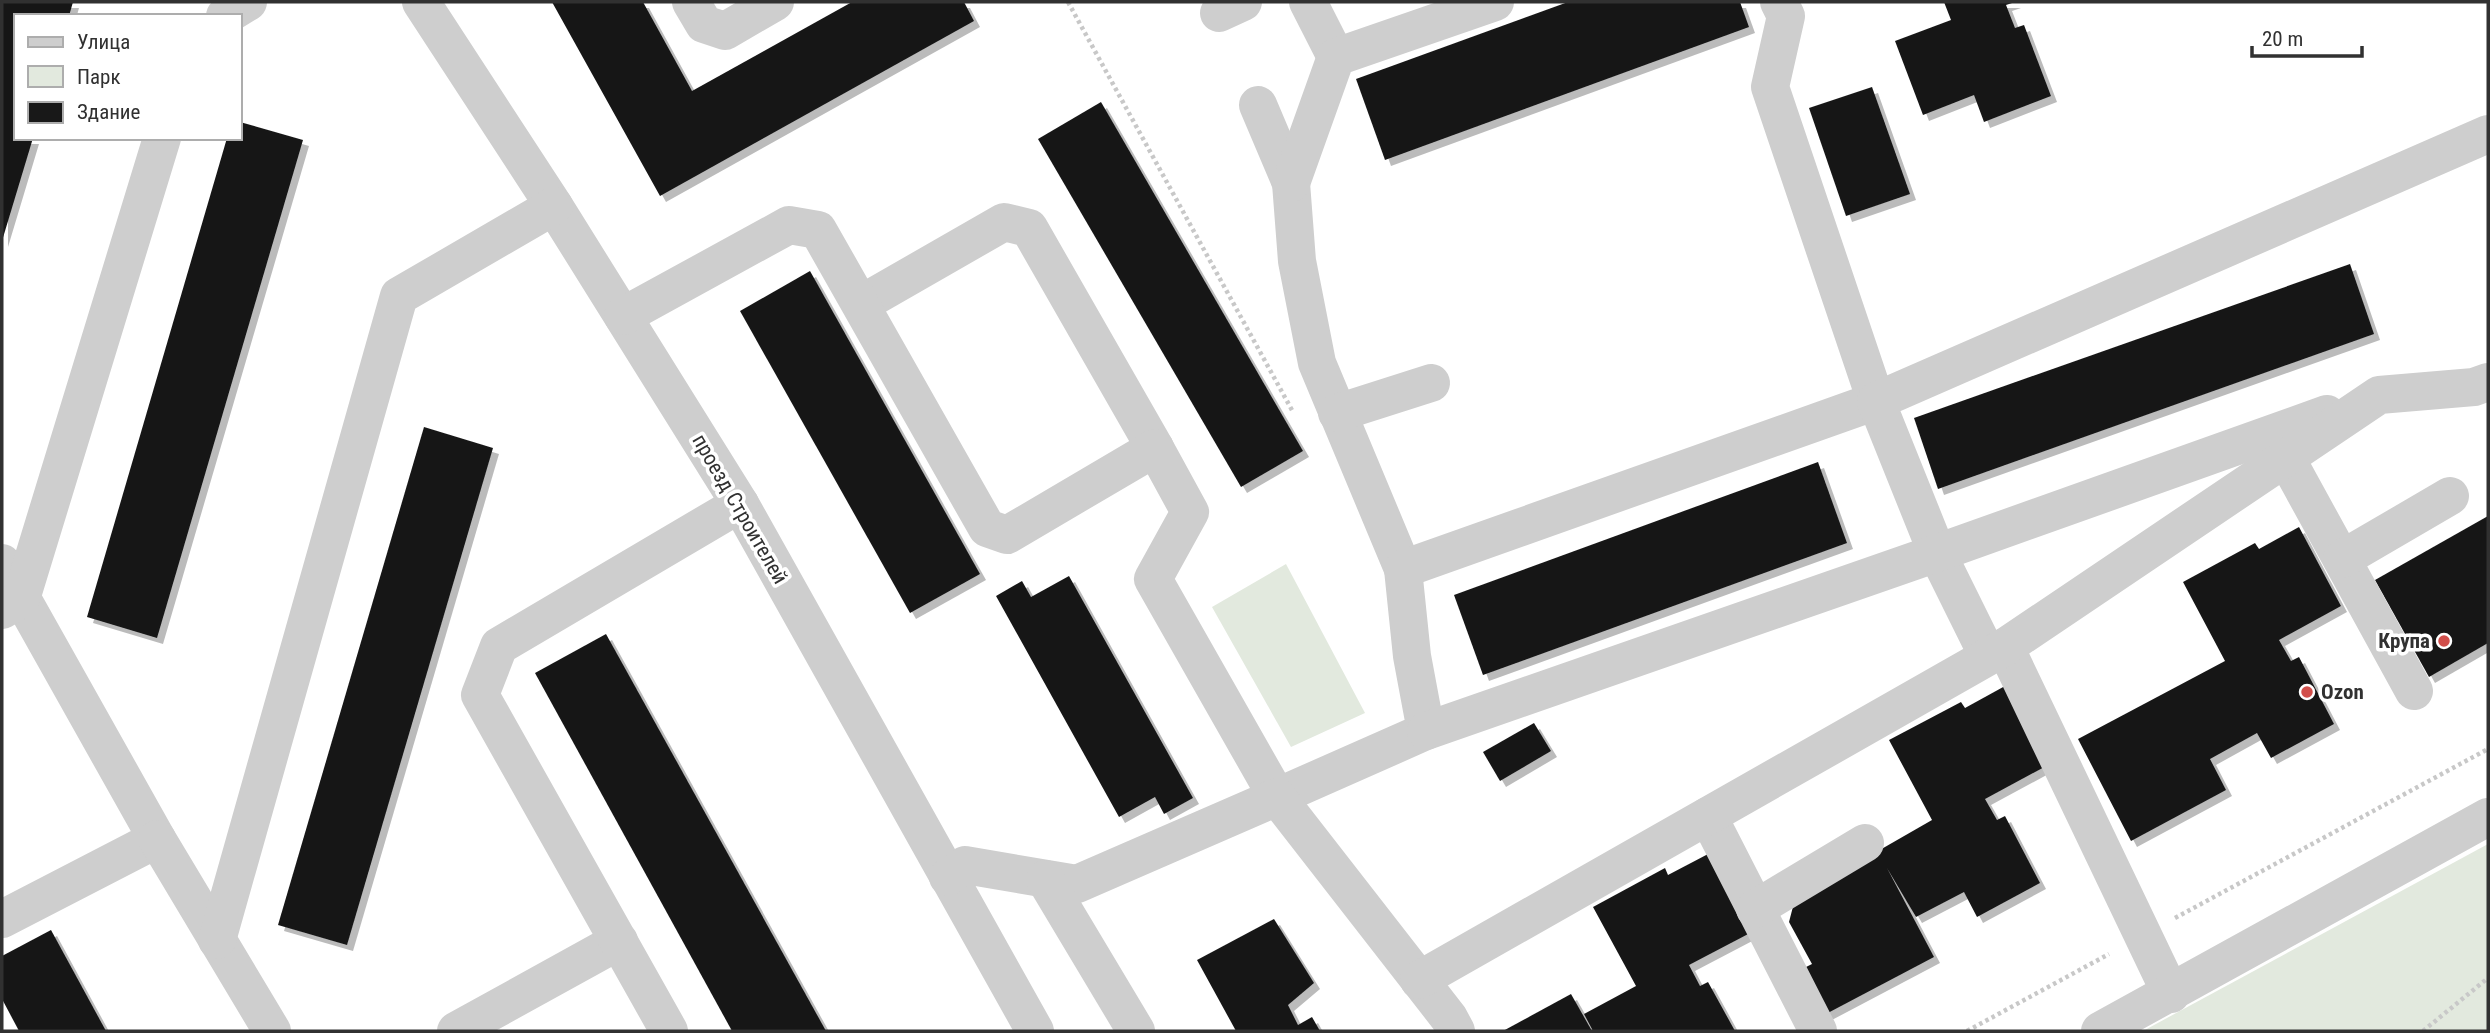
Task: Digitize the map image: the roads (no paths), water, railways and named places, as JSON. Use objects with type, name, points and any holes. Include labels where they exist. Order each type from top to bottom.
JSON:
[{"type":"street","points":[[228,14],[248,2]]},
{"type":"street","name":"проезд Строителей","points":[[421,2],[554,206],[740,504],[1035,1031]]},
{"type":"street","points":[[691,2],[704,24],[725,31],[775,2]]},
{"type":"street","points":[[1291,183],[1336,57],[1308,2]]},
{"type":"street","points":[[1336,57],[1495,2]]},
{"type":"street","points":[[1779,2],[1786,16],[1770,87],[1876,401],[1937,553],[1996,652],[2171,994]]},
{"type":"street","points":[[1258,105],[1291,183],[1297,261],[1317,363],[1403,569],[1412,656],[1426,731]]},
{"type":"street","points":[[1403,569],[1876,401],[2488,134]]},
{"type":"street","points":[[11,604],[161,140]]},
{"type":"street","points":[[217,940],[399,296],[554,206]]},
{"type":"street","points":[[861,304],[1004,222],[1029,228],[1190,512],[1153,579],[1277,797],[1449,1018],[1456,1031]]},
{"type":"street","points":[[623,316],[789,225],[818,230],[987,528],[1007,535],[1155,448]]},
{"type":"street","points":[[948,877],[965,865],[1077,884],[1426,731],[2379,395],[2474,387],[2488,382]]},
{"type":"street","points":[[1337,413],[1431,383]]},
{"type":"street","points":[[1419,980],[1996,652],[2379,395]]},
{"type":"street","points":[[2286,458],[2414,691]]},
{"type":"street","points":[[2342,559],[2449,496]]},
{"type":"street","points":[[669,1031],[480,695],[499,646],[740,504]]},
{"type":"street","points":[[2,563],[11,604],[157,838],[272,1031]]},
{"type":"street","points":[[1708,816],[1818,1031]]},
{"type":"street","points":[[2100,1031],[2488,817]]},
{"type":"street","points":[[2,919],[157,838]]},
{"type":"street","points":[[1755,909],[1865,843]]},
{"type":"street","points":[[1045,879],[1136,1031]]},
{"type":"street","points":[[456,1031],[619,941]]},
{"type":"place","name":"Крупа","points":[[2444,641]]},
{"type":"place","name":"Ozon","points":[[2307,692]]}]
